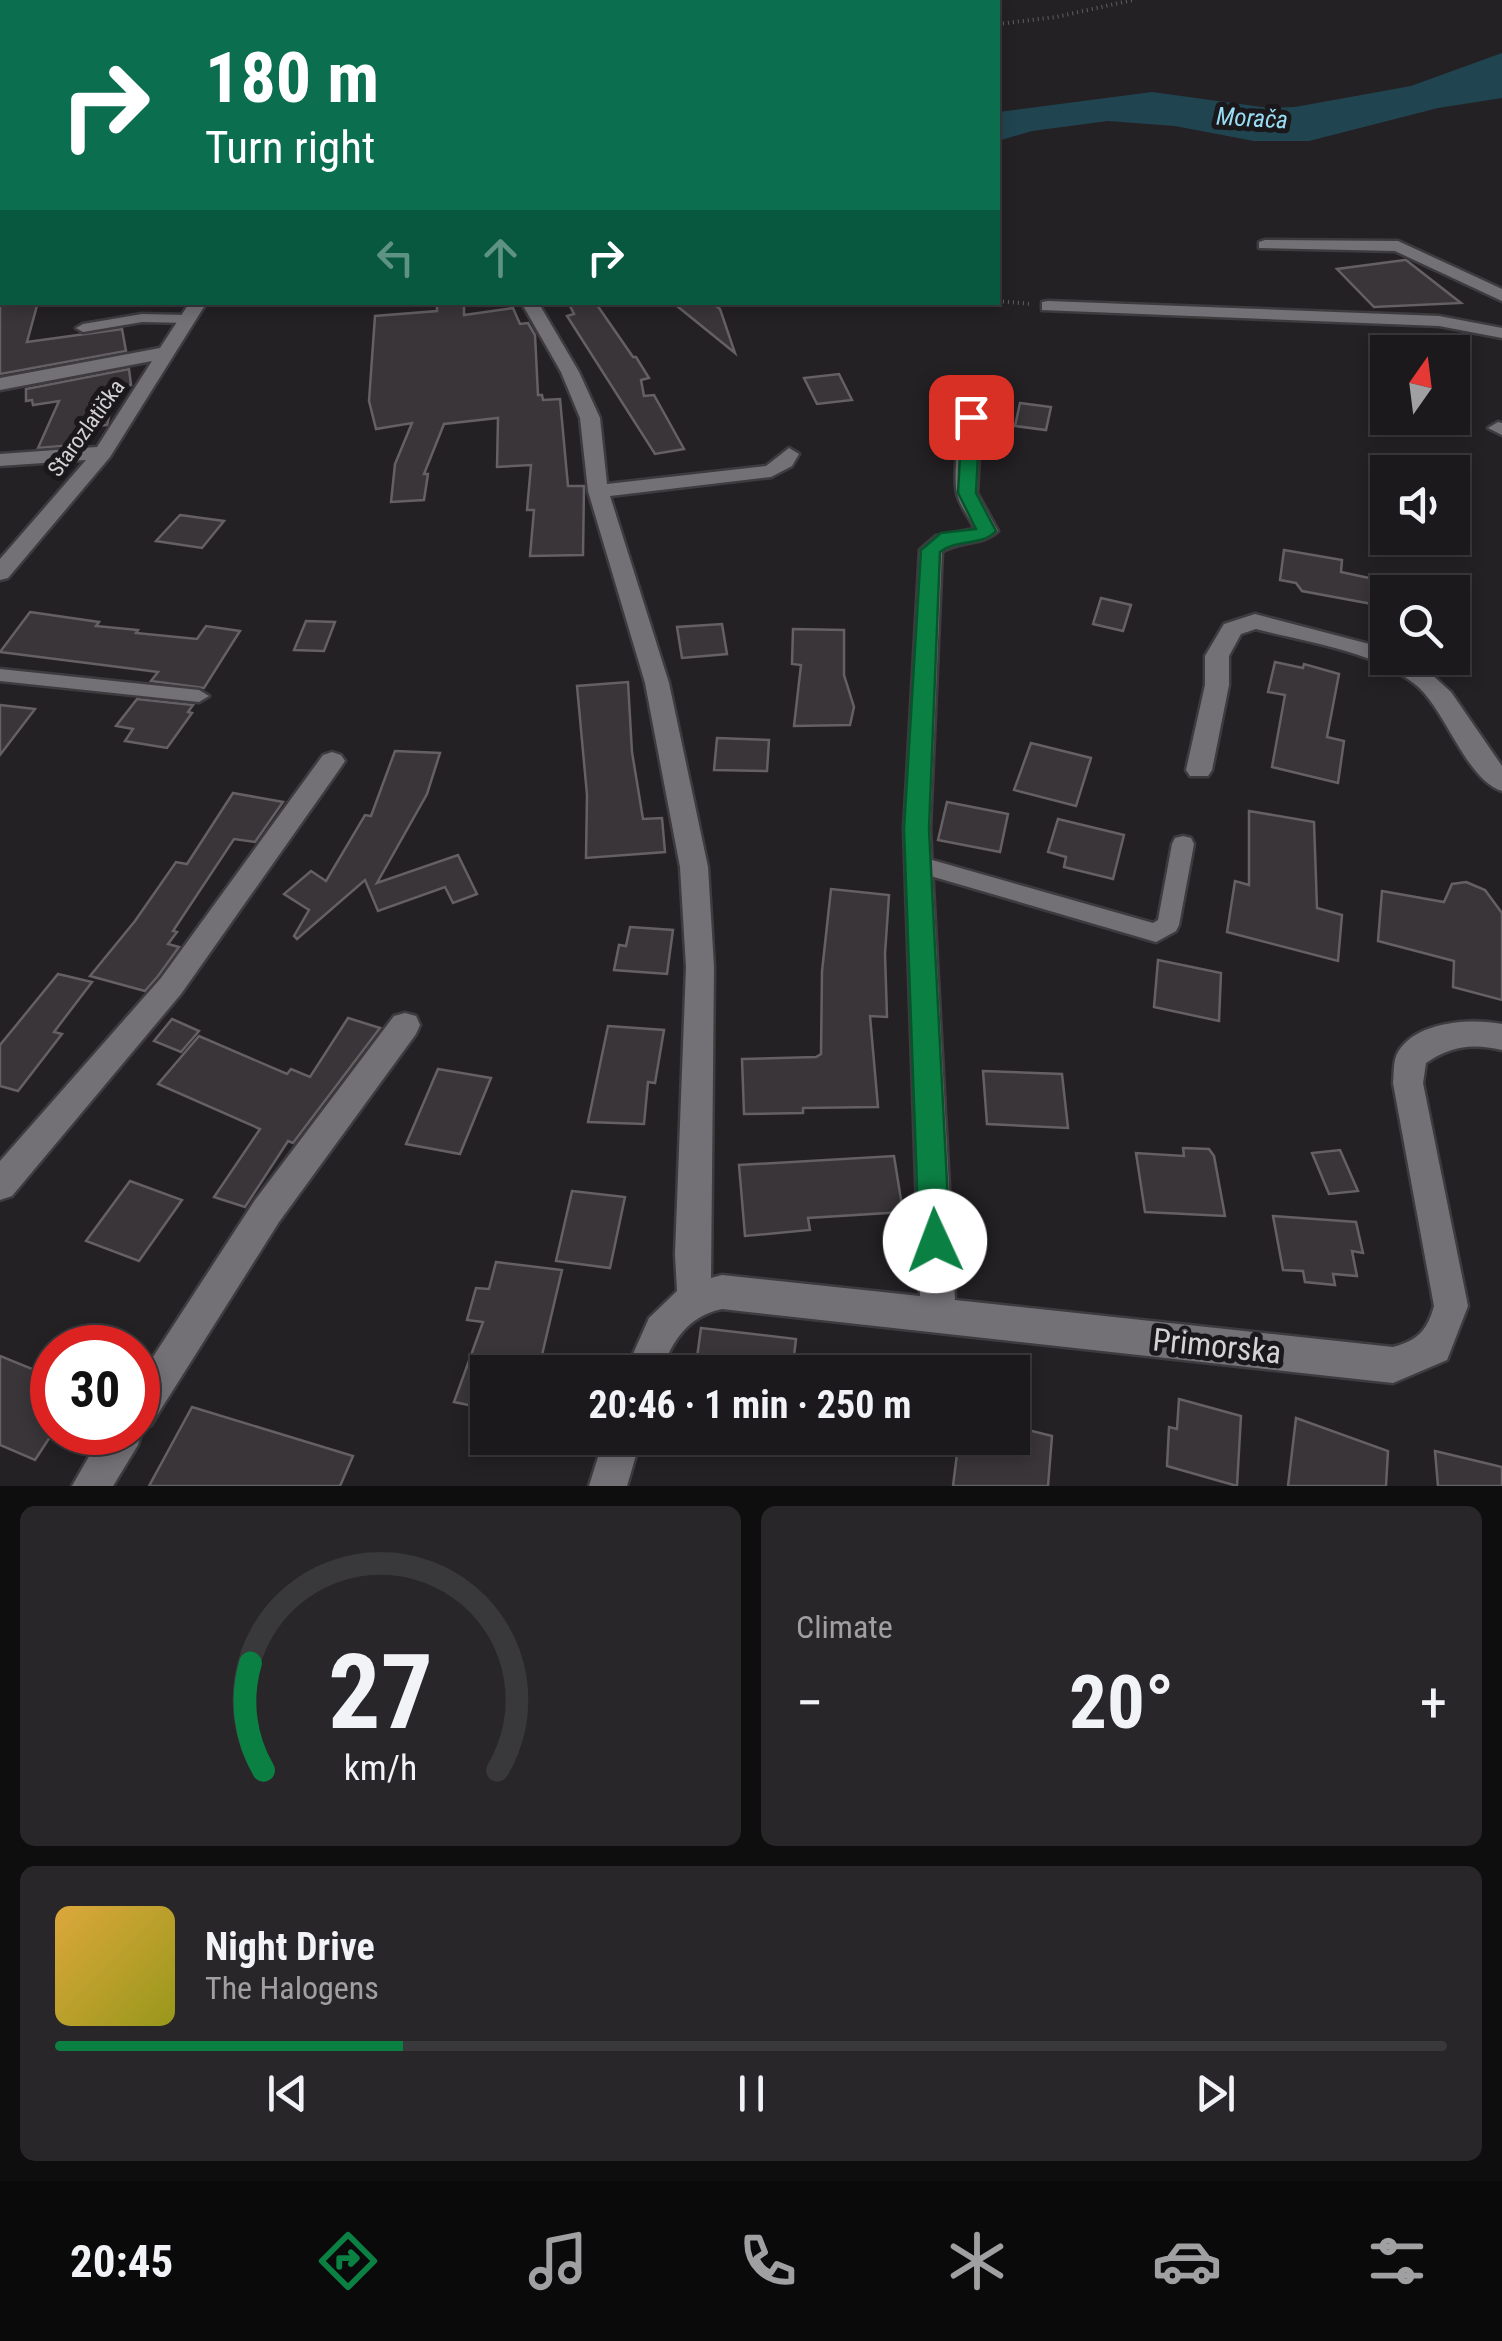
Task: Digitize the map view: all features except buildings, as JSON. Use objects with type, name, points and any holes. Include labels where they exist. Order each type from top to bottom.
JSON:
[{"type":"street","points":[[1265,244],[1398,246],[1502,296]]},
{"type":"street","points":[[532,305],[570,372],[590,418],[598,490],[657,684],[694,868],[700,967],[692,1266],[695,1298],[666,1317],[650,1355]]},
{"type":"street","points":[[1048,306],[1424,320],[1502,332]]},
{"type":"street","name":"Starozlatička","points":[[0,574],[102,453],[194,311]]},
{"type":"street","points":[[0,384],[165,353]]},
{"type":"street","points":[[938,1316],[918,864],[930,550],[948,537],[980,536],[987,531],[967,493],[971,417],[982,388]]},
{"type":"street","points":[[0,460],[102,453]]},
{"type":"street","points":[[598,490],[770,471],[785,462],[788,454]]},
{"type":"street","points":[[1199,770],[1217,685],[1217,656],[1232,629],[1255,621],[1370,652]]},
{"type":"street","points":[[1420,675],[1431,681],[1477,752],[1502,782]]},
{"type":"street","points":[[0,1186],[170,986],[332,760]]},
{"type":"street","points":[[160,1378],[267,1211],[406,1025]]},
{"type":"street","name":"Primorska","points":[[695,1298],[701,1294],[741,1292],[1393,1365],[1423,1357],[1443,1340],[1451,1306],[1408,1083],[1412,1057],[1432,1041],[1456,1033],[1482,1031],[1502,1037]]},
{"type":"street","points":[[92,1486],[111,1455]]},
{"type":"street","points":[[608,1486],[618,1455]]},
{"type":"lane","points":[[83,328],[194,311]]},
{"type":"lane","points":[[0,675],[199,696]]},
{"type":"lane","points":[[918,864],[1156,933],[1168,926],[1183,844]]},
{"type":"path","points":[[1000,24],[1056,17],[1133,0]]},
{"type":"path","points":[[1000,302],[1048,306]]},
{"type":"water","name":"Morača","points":[[1502,53],[1502,98],[1438,108],[1309,141],[1254,141],[1175,126],[1108,121],[1032,131],[1000,140],[1000,112],[1152,92],[1269,108],[1295,107],[1411,86]]},
{"type":"route","points":[[935,1241],[916,829],[930,550],[948,537],[980,536],[987,531],[967,493],[971,417]]}]
